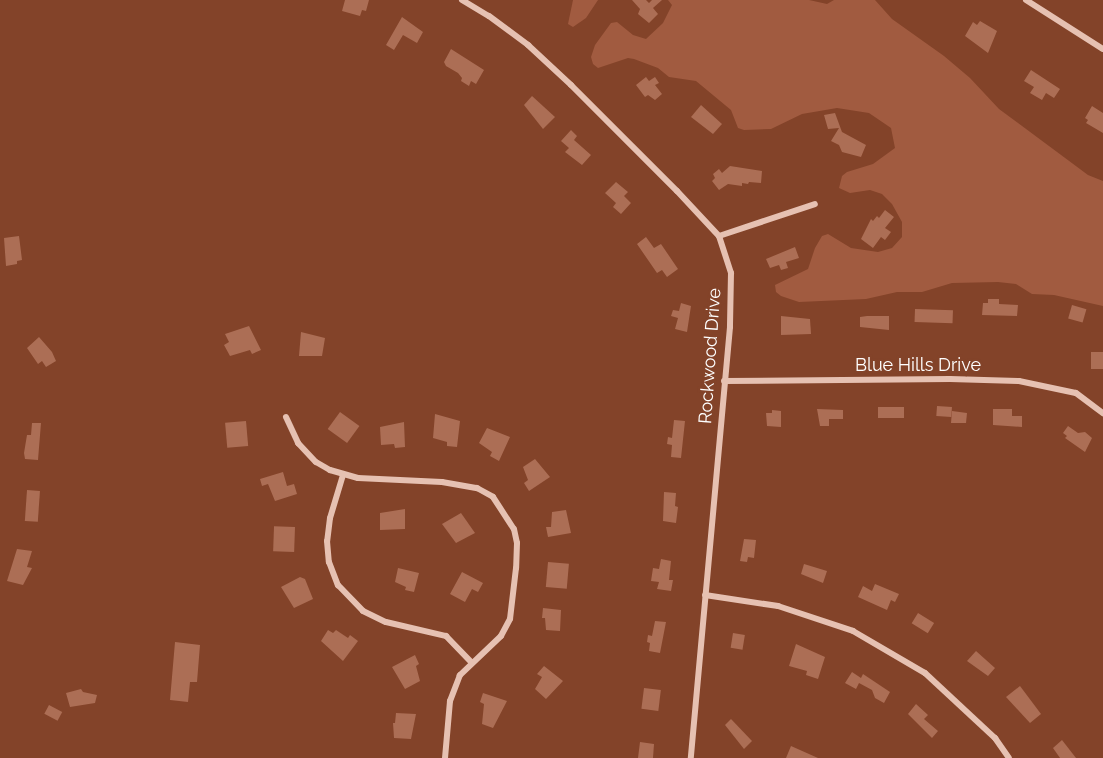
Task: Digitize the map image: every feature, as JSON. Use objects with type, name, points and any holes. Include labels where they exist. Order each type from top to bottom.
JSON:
[{"type":"street","name":"Rockwood Drive","points":[[462,0],[496,21],[569,83],[719,236],[731,273],[724,381],[691,758]]},
{"type":"street","points":[[1026,0],[1103,49]]},
{"type":"street","points":[[719,236],[815,204]]},
{"type":"street","name":"Blue Hills Drive","points":[[724,381],[950,379],[1019,381],[1076,393],[1103,413]]},
{"type":"street","points":[[286,417],[298,443],[306,452],[316,462],[343,475],[461,484],[477,488],[493,497],[506,513],[517,543],[510,619],[501,636],[460,675],[450,701],[445,758]]},
{"type":"street","points":[[343,475],[330,518],[327,541],[329,562],[338,585],[363,611],[386,622],[446,636],[472,663]]},
{"type":"street","points":[[705,595],[778,606],[853,630],[925,673],[994,738],[1009,758]]},
{"type":"shaded area","points":[[573,0],[598,0],[586,18],[573,27],[568,24]]},
{"type":"shaded area","points":[[668,0],[809,0],[827,4],[834,0],[875,0],[892,19],[944,56],[970,78],[999,109],[1088,175],[1103,181],[1103,306],[1054,295],[1032,294],[1016,284],[998,282],[952,283],[922,292],[897,292],[866,299],[799,302],[781,296],[776,292],[775,285],[808,269],[822,236],[828,234],[851,248],[878,252],[892,248],[902,237],[902,222],[892,204],[882,194],[870,190],[850,193],[839,188],[842,176],[847,172],[873,164],[895,148],[891,128],[869,113],[837,108],[802,114],[771,129],[744,130],[738,128],[731,110],[696,81],[669,77],[658,68],[628,58],[598,68],[593,64],[591,57],[595,45],[611,23],[617,22],[633,35],[646,39],[663,23],[672,5]]},
{"type":"building","points":[[345,0],[369,0],[366,11],[362,10],[360,16],[342,11]]},
{"type":"building","points":[[632,0],[646,0],[649,3],[652,0],[662,0],[653,8],[658,14],[649,23],[638,14],[640,9]]},
{"type":"building","points":[[402,17],[423,32],[417,43],[403,35],[394,50],[386,45]]},
{"type":"building","points":[[980,21],[997,31],[988,53],[965,36],[973,22],[977,25]]},
{"type":"building","points":[[451,49],[484,70],[476,84],[471,81],[469,86],[461,81],[462,78],[458,73],[446,66],[444,62]]},
{"type":"building","points":[[1031,70],[1060,89],[1054,98],[1046,93],[1042,100],[1030,93],[1034,87],[1024,81]]},
{"type":"building","points":[[646,77],[649,81],[655,77],[659,83],[655,85],[662,94],[655,100],[648,95],[645,97],[636,85]]},
{"type":"building","points":[[532,96],[555,117],[543,129],[524,105]]},
{"type":"building","points":[[701,105],[722,124],[713,134],[691,117]]},
{"type":"building","points":[[1092,106],[1103,113],[1103,133],[1086,123],[1088,120],[1085,118]]},
{"type":"building","points":[[835,113],[842,132],[866,145],[861,157],[842,152],[839,145],[831,141],[839,128],[828,129],[824,115]]},
{"type":"building","points":[[571,130],[577,136],[574,140],[591,155],[582,165],[565,152],[569,148],[561,141]]},
{"type":"building","points":[[730,166],[762,171],[761,183],[742,183],[742,186],[728,184],[719,190],[712,181],[715,178],[713,174],[719,169],[722,173]]},
{"type":"building","points":[[616,182],[628,192],[624,196],[631,203],[621,214],[613,207],[616,203],[605,193]]},
{"type":"building","points":[[885,210],[894,217],[885,228],[891,232],[885,240],[881,237],[873,248],[861,239],[871,219],[873,221],[877,216],[879,218]]},
{"type":"building","points":[[19,236],[22,260],[17,261],[17,264],[6,266],[4,238]]},
{"type":"building","points":[[646,237],[654,248],[661,244],[678,269],[667,277],[662,270],[657,273],[637,244]]},
{"type":"building","points":[[795,247],[799,258],[786,262],[788,268],[781,270],[779,265],[770,268],[766,259]]},
{"type":"building","points":[[988,299],[999,299],[999,304],[1018,305],[1017,316],[982,315],[983,303],[988,303]]},
{"type":"building","points":[[681,303],[691,306],[687,332],[675,329],[678,318],[671,316],[673,310],[679,311]]},
{"type":"building","points":[[1072,305],[1086,309],[1083,323],[1068,318]]},
{"type":"building","points":[[915,309],[953,310],[953,323],[915,322]]},
{"type":"building","points":[[781,316],[810,319],[811,334],[781,335]]},
{"type":"building","points":[[889,316],[889,330],[860,327],[860,317]]},
{"type":"building","points":[[249,326],[261,350],[252,354],[250,350],[230,356],[224,345],[229,342],[225,334]]},
{"type":"building","points":[[301,332],[325,338],[322,356],[299,356]]},
{"type":"building","points":[[39,337],[52,352],[56,361],[46,367],[42,361],[38,364],[27,348]]},
{"type":"building","points":[[1091,352],[1103,352],[1103,369],[1091,369]]},
{"type":"building","points":[[937,406],[952,407],[951,417],[936,416]]},
{"type":"building","points":[[878,407],[904,407],[904,418],[878,418]]},
{"type":"building","points":[[817,409],[843,410],[843,419],[829,419],[829,426],[820,426]]},
{"type":"building","points":[[993,409],[1012,409],[1012,416],[1022,416],[1022,427],[993,425]]},
{"type":"building","points":[[772,410],[781,411],[781,427],[767,426],[766,413],[772,413]]},
{"type":"building","points":[[952,411],[967,413],[966,423],[951,423]]},
{"type":"building","points":[[340,412],[359,426],[347,443],[328,429]]},
{"type":"building","points":[[435,414],[460,421],[457,447],[447,446],[447,442],[433,438]]},
{"type":"building","points":[[674,420],[685,421],[681,458],[671,457],[672,445],[667,444],[668,437],[672,438]]},
{"type":"building","points":[[246,421],[248,446],[227,448],[225,423]]},
{"type":"building","points":[[404,422],[405,447],[395,448],[394,444],[381,445],[380,427]]},
{"type":"building","points":[[32,423],[41,423],[38,460],[25,459],[24,453],[27,435],[31,435]]},
{"type":"building","points":[[1068,426],[1078,433],[1085,432],[1092,438],[1085,452],[1065,438],[1067,436],[1063,433]]},
{"type":"building","points":[[487,428],[510,437],[499,461],[490,456],[492,452],[479,443]]},
{"type":"building","points":[[535,459],[550,477],[529,491],[524,483],[528,480],[523,467]]},
{"type":"building","points":[[283,472],[287,486],[294,484],[297,494],[275,501],[268,484],[262,486],[260,479]]},
{"type":"building","points":[[27,490],[40,491],[38,522],[25,521]]},
{"type":"building","points":[[664,492],[676,493],[675,506],[678,507],[676,523],[663,521]]},
{"type":"building","points":[[405,509],[405,529],[380,530],[380,513]]},
{"type":"building","points":[[566,510],[571,533],[548,537],[546,527],[551,527],[552,512]]},
{"type":"building","points":[[461,513],[475,533],[456,543],[442,524]]},
{"type":"building","points":[[274,526],[295,527],[294,552],[273,551]]},
{"type":"building","points":[[744,539],[756,540],[754,558],[748,557],[747,562],[740,561]]},
{"type":"building","points":[[17,549],[32,551],[27,567],[32,568],[23,585],[7,581]]},
{"type":"building","points":[[661,559],[671,561],[669,580],[673,580],[671,591],[657,589],[659,582],[651,581],[653,568],[659,569]]},
{"type":"building","points":[[548,562],[569,564],[567,589],[546,587]]},
{"type":"building","points":[[804,564],[827,571],[823,583],[801,574]]},
{"type":"building","points":[[398,568],[419,573],[414,592],[405,590],[406,587],[395,582]]},
{"type":"building","points":[[462,572],[483,583],[478,592],[472,589],[465,602],[450,594]]},
{"type":"building","points":[[300,577],[305,579],[313,599],[294,608],[281,587]]},
{"type":"building","points":[[875,584],[899,594],[895,602],[891,600],[887,610],[858,597],[863,586],[872,591]]},
{"type":"building","points":[[543,608],[561,610],[560,631],[546,630],[545,618],[542,618]]},
{"type":"building","points":[[918,613],[934,623],[928,633],[912,623]]},
{"type":"building","points":[[655,621],[666,622],[660,653],[649,651],[650,643],[647,642],[648,635],[652,636]]},
{"type":"building","points":[[328,630],[333,633],[336,630],[348,638],[350,635],[358,641],[343,661],[321,641]]},
{"type":"building","points":[[733,633],[745,635],[743,650],[731,648]]},
{"type":"building","points":[[175,642],[200,645],[197,682],[190,682],[188,702],[170,700]]},
{"type":"building","points":[[796,644],[825,657],[818,679],[806,675],[807,671],[789,666]]},
{"type":"building","points":[[976,651],[995,668],[988,676],[967,661]]},
{"type":"building","points":[[415,655],[419,664],[416,666],[420,681],[405,689],[392,667]]},
{"type":"building","points":[[544,666],[563,681],[546,699],[535,689],[542,677],[537,674]]},
{"type":"building","points":[[852,672],[861,678],[863,674],[890,692],[884,703],[875,698],[872,690],[859,683],[856,689],[845,683]]},
{"type":"building","points":[[1020,686],[1041,714],[1030,723],[1006,697]]},
{"type":"building","points":[[644,688],[661,690],[658,711],[641,709]]},
{"type":"building","points":[[81,689],[83,692],[97,695],[95,703],[70,707],[66,693]]},
{"type":"building","points":[[483,693],[507,701],[493,728],[482,724],[484,704],[480,702]]},
{"type":"building","points":[[916,704],[928,715],[924,719],[938,731],[932,738],[908,714]]},
{"type":"building","points":[[49,705],[62,712],[58,721],[44,714]]},
{"type":"building","points":[[396,713],[416,714],[411,739],[394,738],[393,723],[395,723]]},
{"type":"building","points":[[731,719],[752,741],[744,749],[725,725]]},
{"type":"building","points":[[1062,740],[1076,758],[1060,758],[1053,748]]},
{"type":"building","points":[[640,742],[654,744],[653,758],[638,758]]},
{"type":"building","points":[[791,746],[818,758],[786,758]]}]
